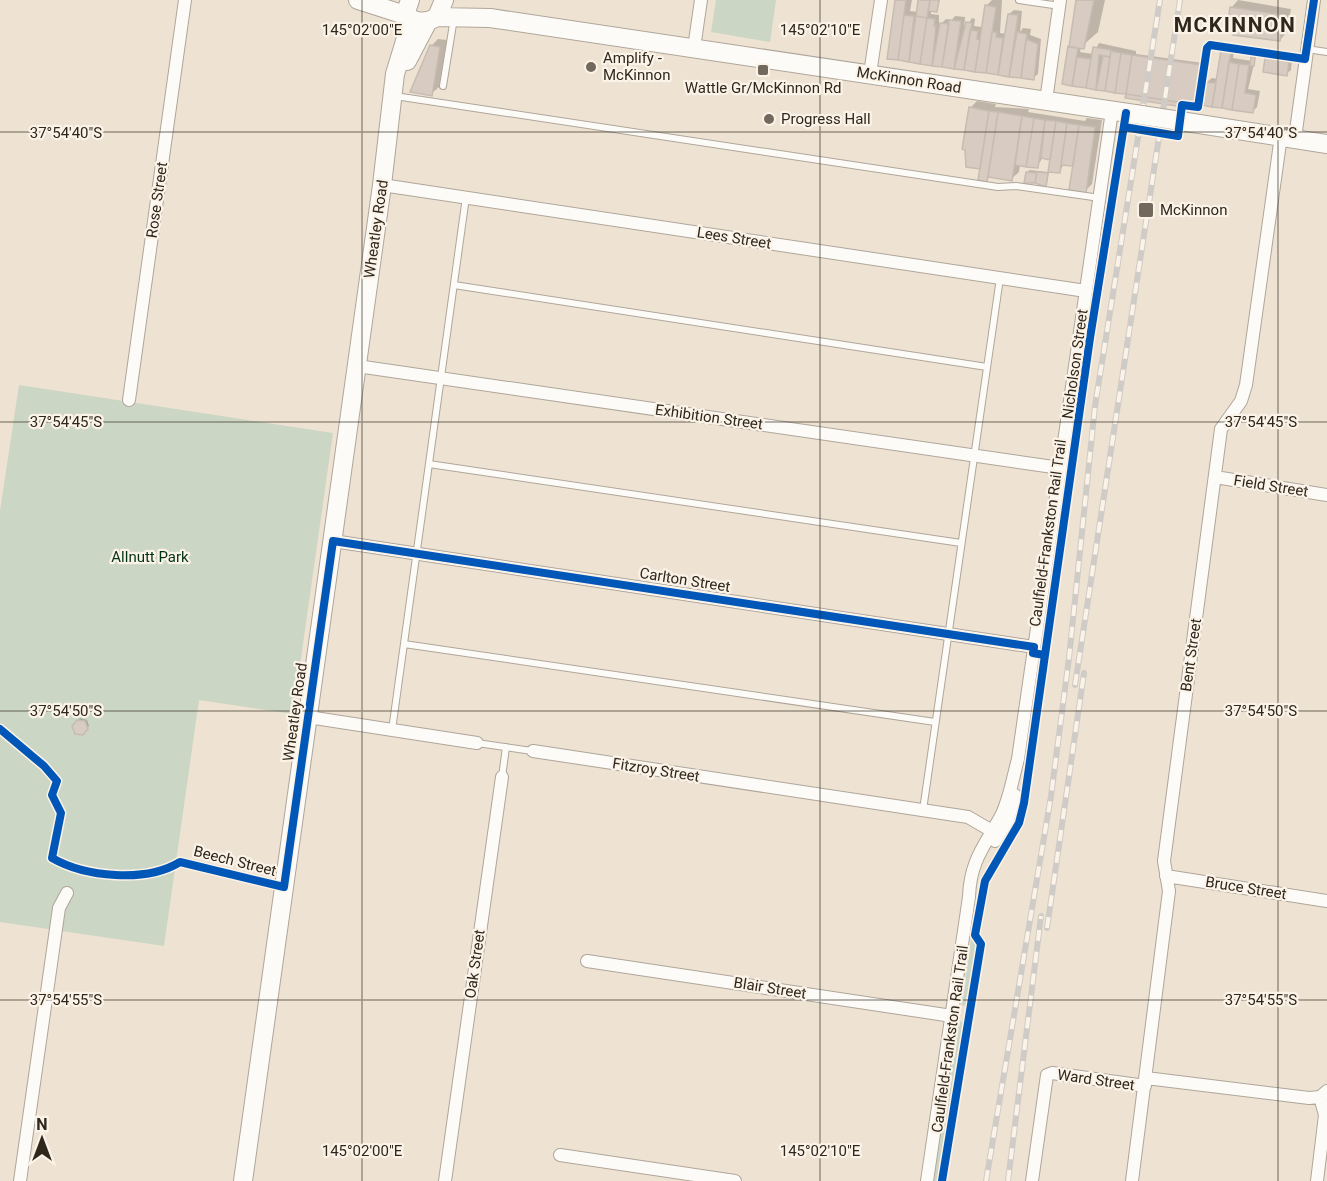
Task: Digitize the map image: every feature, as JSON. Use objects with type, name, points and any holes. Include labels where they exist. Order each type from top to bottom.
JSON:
[{"type":"street","name":"Rose Street","points":[[129,400],[185,0]]},
{"type":"street","points":[[358,0],[408,8]]},
{"type":"street","points":[[694,48],[701,0]]},
{"type":"street","points":[[870,74],[881,0]]},
{"type":"street","name":"Bent Street","points":[[1132,1181],[1170,891],[1164,861],[1223,424],[1241,401],[1246,385],[1314,0]]},
{"type":"street","points":[[1046,101],[1060,3]]},
{"type":"street","name":"McKinnon Road","points":[[408,8],[442,11],[870,74],[1327,144]]},
{"type":"street","name":"Wheatley Road","points":[[243,1181],[382,185],[395,74],[406,38],[408,8]]},
{"type":"street","name":"Wheatley Road","points":[[394,96],[401,74],[442,11]]},
{"type":"street","name":"Nicholson Street","points":[[927,1181],[969,897],[995,832],[1008,820],[1014,804],[1018,759],[1112,111]]},
{"type":"street","name":"Lees Street","points":[[382,185],[1086,291]]},
{"type":"street","name":"Exhibition Street","points":[[357,366],[1060,468]]},
{"type":"street","name":"Field Street","points":[[1215,477],[1327,495]]},
{"type":"street","name":"Carlton Street","points":[[333,541],[1034,646]]},
{"type":"street","name":"Fitzroy Street","points":[[308,717],[477,743]]},
{"type":"street","name":"Fitzroy Street","points":[[533,751],[968,817],[995,832]]},
{"type":"street","name":"Oak Street","points":[[445,1181],[502,777]]},
{"type":"street","name":"Bruce Street","points":[[1166,876],[1327,901]]},
{"type":"street","points":[[20,1181],[59,908],[67,893]]},
{"type":"street","name":"Blair Street","points":[[587,961],[952,1016]]},
{"type":"street","name":"Ward Street","points":[[1032,1181],[1047,1075],[1309,1098],[1324,1094]]},
{"type":"street","points":[[1317,1181],[1325,1115],[1324,1094]]},
{"type":"street","points":[[560,1155],[735,1181]]},
{"type":"lane","points":[[1019,0],[1060,3]]},
{"type":"lane","points":[[442,11],[443,86]]},
{"type":"lane","points":[[1307,49],[1327,52]]},
{"type":"lane","points":[[394,96],[998,187],[1016,186],[1100,198]]},
{"type":"lane","points":[[392,730],[466,197]]},
{"type":"lane","points":[[923,810],[1000,278]]},
{"type":"lane","points":[[454,285],[987,367]]},
{"type":"lane","points":[[429,464],[962,543]]},
{"type":"lane","points":[[404,644],[935,722]]},
{"type":"lane","name":"Fitzroy Street","points":[[477,743],[533,751]]},
{"type":"lane","name":"Oak Street","points":[[502,777],[506,747]]},
{"type":"lane","name":"Beech Street","points":[[180,862],[284,887]]},
{"type":"green space","points":[[716,0],[776,0],[770,42],[711,32]]},
{"type":"green space","name":"Allnutt Park","points":[[19,385],[333,433],[293,714],[199,700],[164,946],[0,922],[0,511]]},
{"type":"green space","points":[[972,933],[978,946],[968,1008],[961,1004]]},
{"type":"green space","points":[[966,1021],[941,1181],[934,1181],[958,1022]]},
{"type":"building","points":[[895,0],[906,0],[898,60],[887,59]]},
{"type":"building","points":[[918,0],[930,0],[927,18],[916,16]]},
{"type":"building","points":[[930,0],[939,0],[937,12],[928,11]]},
{"type":"building","points":[[1076,0],[1094,0],[1084,49],[1069,47]]},
{"type":"building","points":[[985,5],[996,7],[986,73],[975,72]]},
{"type":"building","points":[[1230,7],[1284,15],[1280,41],[1233,35],[1234,29],[1227,28]]},
{"type":"building","points":[[1008,14],[1018,15],[1009,77],[998,75]]},
{"type":"building","points":[[904,15],[914,16],[909,62],[898,60]]},
{"type":"building","points":[[916,16],[927,18],[920,64],[909,62]]},
{"type":"building","points":[[927,18],[935,19],[934,26],[936,26],[932,66],[920,64]]},
{"type":"building","points":[[949,20],[961,21],[954,69],[942,67]]},
{"type":"building","points":[[966,22],[972,23],[964,70],[954,69]]},
{"type":"building","points":[[940,23],[949,24],[942,67],[932,66]]},
{"type":"building","points":[[970,30],[978,31],[977,39],[980,40],[975,72],[964,70]]},
{"type":"building","points":[[992,32],[997,32],[996,37],[1003,38],[998,75],[986,73]]},
{"type":"building","points":[[1017,32],[1027,34],[1021,78],[1009,77]]},
{"type":"building","points":[[1026,39],[1038,44],[1034,80],[1021,78]]},
{"type":"building","points":[[430,45],[440,47],[432,96],[410,92]]},
{"type":"building","points":[[1068,46],[1078,48],[1072,86],[1062,84]]},
{"type":"building","points":[[1093,47],[1111,50],[1110,57],[1099,55],[1096,90],[1086,88]]},
{"type":"building","points":[[1221,50],[1231,51],[1222,108],[1212,107]]},
{"type":"building","points":[[1111,51],[1121,53],[1115,93],[1105,91]]},
{"type":"building","points":[[1121,53],[1132,55],[1126,94],[1115,93]]},
{"type":"building","points":[[1132,55],[1202,65],[1196,105],[1126,94]]},
{"type":"building","points":[[1103,56],[1110,57],[1105,91],[1096,90]]},
{"type":"building","points":[[1077,57],[1091,59],[1086,88],[1072,86]]},
{"type":"building","points":[[1251,57],[1255,58],[1254,66],[1250,66]]},
{"type":"building","points":[[1265,58],[1289,62],[1287,76],[1263,72]]},
{"type":"building","points":[[1229,62],[1239,64],[1232,110],[1222,108]]},
{"type":"building","points":[[1239,64],[1249,65],[1245,93],[1256,95],[1253,113],[1232,110]]},
{"type":"building","points":[[1206,82],[1216,83],[1212,107],[1202,105]]},
{"type":"building","points":[[1126,94],[1196,105],[1195,109],[1125,98]]},
{"type":"building","points":[[969,107],[989,111],[980,169],[966,167],[965,150],[962,149]]},
{"type":"building","points":[[989,111],[998,112],[987,182],[978,180]]},
{"type":"building","points":[[998,112],[1022,116],[1012,181],[988,177]]},
{"type":"building","points":[[1022,116],[1034,118],[1026,167],[1015,165]]},
{"type":"building","points":[[1034,118],[1045,120],[1038,168],[1026,167]]},
{"type":"building","points":[[1045,120],[1056,121],[1050,160],[1041,158]]},
{"type":"building","points":[[1056,121],[1067,123],[1060,173],[1048,172]]},
{"type":"building","points":[[1067,123],[1079,125],[1073,166],[1061,165]]},
{"type":"building","points":[[1079,125],[1095,127],[1086,193],[1069,190]]},
{"type":"building","points":[[1026,172],[1037,173],[1035,183],[1024,183]]},
{"type":"building","points":[[1037,172],[1048,173],[1046,187],[1035,183]]},
{"type":"building","points":[[77,720],[85,721],[88,729],[83,735],[75,734],[72,726]]},
{"type":"railway","points":[[986,1181],[1051,796],[1069,658],[1095,406],[1160,0]]},
{"type":"railway","points":[[1075,685],[1180,0]]},
{"type":"railway","points":[[1047,928],[1084,673]]},
{"type":"railway","points":[[1008,1181],[1041,916]]},
{"type":"cycle path","points":[[1124,127],[1178,136],[1182,105],[1198,107],[1207,48],[1210,45],[1305,59],[1314,0]]},
{"type":"cycle path","name":"Caulfield-Frankston Rail Trail","points":[[942,1181],[981,944],[975,935],[985,881],[1019,823],[1024,803],[1090,338],[1126,113]]},
{"type":"cycle path","points":[[0,729],[44,766],[57,781],[52,795],[61,813],[52,858],[81,870],[116,875],[150,873],[180,862],[284,887],[333,541],[1034,647],[1033,653],[1044,655]]},
{"type":"place","name":"Amplify - McKinnon","points":[[591,67]]},
{"type":"place","name":"Wattle Gr/McKinnon Rd","points":[[763,70]]},
{"type":"place","name":"Progress Hall","points":[[769,119]]},
{"type":"place","name":"McKinnon","points":[[1146,210]]},
{"type":"district","name":"MCKINNON","points":[[1235,25]]}]
